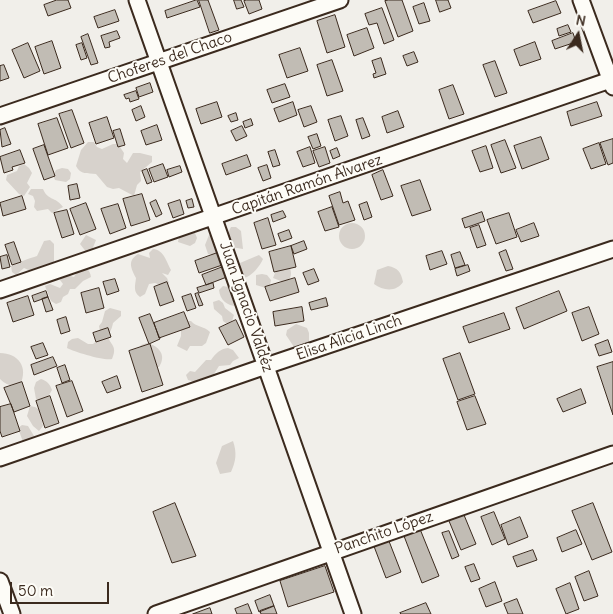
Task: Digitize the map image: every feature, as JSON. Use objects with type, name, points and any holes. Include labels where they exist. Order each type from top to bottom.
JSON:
[{"type":"street","name":"Juan Ignacio Valdéz","points":[[138,0],[353,614]]},
{"type":"street","name":"Choferes del Chaco","points":[[0,116],[340,0]]},
{"type":"street","points":[[581,0],[612,82]]},
{"type":"street","name":"Capitán Ramón Alvarez","points":[[0,290],[612,82]]},
{"type":"street","name":"Elisa Alicia Linch","points":[[0,458],[613,249]]},
{"type":"street","name":"Panchito López","points":[[156,614],[613,454]]},
{"type":"street","points":[[0,581],[12,614]]},
{"type":"shaded area","points":[[88,142],[94,142],[97,147],[102,149],[118,144],[124,153],[123,159],[127,163],[133,153],[152,156],[152,162],[140,172],[141,181],[137,185],[134,196],[119,188],[107,187],[96,174],[84,173],[78,169],[76,166],[81,150]]},
{"type":"shaded area","points":[[24,164],[32,173],[27,183],[30,187],[24,196],[19,194],[6,180],[7,175],[17,171],[19,166]]},
{"type":"shaded area","points":[[68,169],[71,173],[70,179],[66,182],[55,180],[53,175],[56,170]]},
{"type":"shaded area","points":[[31,189],[43,189],[47,195],[63,207],[52,213],[48,209],[37,211],[34,207],[35,201],[33,196],[28,194]]},
{"type":"shaded area","points":[[352,223],[361,227],[365,236],[361,245],[352,249],[343,245],[339,236],[343,227]]},
{"type":"shaded area","points":[[231,227],[236,227],[241,231],[243,249],[231,247],[229,235]]},
{"type":"shaded area","points":[[189,231],[195,233],[197,238],[195,243],[190,246],[178,242],[179,237]]},
{"type":"shaded area","points":[[86,235],[96,240],[92,250],[87,253],[80,244]]},
{"type":"shaded area","points":[[209,235],[214,236],[216,241],[215,246],[218,251],[214,255],[208,254],[205,245]]},
{"type":"shaded area","points":[[50,240],[54,244],[54,265],[33,272],[24,268],[16,275],[12,272],[11,266],[37,256],[44,241]]},
{"type":"shaded area","points":[[153,249],[160,251],[171,270],[168,275],[162,273],[169,283],[165,287],[155,283],[149,284],[145,294],[140,297],[135,291],[136,278],[131,262],[138,254],[150,258],[149,253]]},
{"type":"shaded area","points":[[259,255],[263,259],[260,265],[253,273],[244,278],[241,274],[240,263]]},
{"type":"shaded area","points":[[388,266],[397,269],[403,282],[394,289],[386,289],[374,284],[377,270]]},
{"type":"shaded area","points":[[80,267],[88,270],[91,277],[83,281],[75,289],[70,289],[61,302],[56,304],[51,301],[45,286],[50,284],[60,288],[63,284],[60,280],[63,274],[74,277]]},
{"type":"shaded area","points":[[290,268],[291,276],[286,283],[273,278],[279,269]]},
{"type":"shaded area","points":[[256,275],[267,275],[271,280],[270,285],[266,288],[256,285]]},
{"type":"shaded area","points":[[223,286],[233,288],[237,306],[230,305],[222,299],[219,290]]},
{"type":"shaded area","points":[[219,300],[234,315],[232,321],[227,324],[214,309],[213,302]]},
{"type":"shaded area","points":[[110,308],[121,311],[121,316],[113,323],[109,335],[114,347],[112,359],[83,354],[67,348],[68,342],[72,339],[78,338],[88,344],[93,344],[101,337],[99,326],[105,311]]},
{"type":"shaded area","points":[[185,321],[191,321],[210,332],[206,343],[202,346],[190,346],[187,351],[177,346],[181,336],[181,325]]},
{"type":"shaded area","points":[[296,324],[307,328],[309,333],[309,345],[299,350],[294,347],[286,335],[287,330]]},
{"type":"shaded area","points":[[147,343],[155,346],[162,355],[159,367],[154,367],[138,350],[141,345]]},
{"type":"shaded area","points":[[228,348],[233,350],[239,358],[230,365],[219,366],[210,380],[199,383],[188,380],[186,375],[190,371],[195,372],[206,360],[211,360],[218,352]]},
{"type":"shaded area","points":[[0,353],[12,355],[20,362],[23,372],[20,385],[9,385],[0,379]]},
{"type":"shaded area","points":[[41,379],[48,383],[52,390],[46,400],[41,401],[36,399],[34,388],[36,382]]},
{"type":"shaded area","points":[[30,406],[40,410],[43,426],[39,431],[33,426],[27,416]]},
{"type":"shaded area","points":[[22,425],[28,426],[34,436],[33,442],[23,442],[18,428]]},
{"type":"shaded area","points":[[233,441],[235,461],[233,468],[231,472],[220,474],[216,463],[222,446]]},
{"type":"building","points":[[57,0],[68,0],[71,8],[48,16],[44,5]]},
{"type":"building","points":[[197,0],[200,7],[167,18],[165,11]]},
{"type":"building","points":[[199,0],[208,0],[219,30],[210,33]]},
{"type":"building","points":[[234,0],[241,0],[244,7],[237,9]]},
{"type":"building","points":[[259,0],[262,9],[249,14],[244,1]]},
{"type":"building","points":[[402,0],[413,31],[398,37],[385,1]]},
{"type":"building","points":[[436,0],[448,0],[451,8],[440,12]]},
{"type":"building","points":[[556,1],[561,13],[533,23],[528,11]]},
{"type":"building","points":[[424,3],[430,21],[419,24],[413,7]]},
{"type":"building","points":[[382,8],[394,40],[384,44],[377,23],[369,25],[365,14]]},
{"type":"building","points":[[115,10],[119,21],[98,28],[94,17]]},
{"type":"building","points":[[335,15],[345,47],[327,53],[317,21]]},
{"type":"building","points":[[568,25],[571,32],[559,36],[557,29]]},
{"type":"building","points":[[367,28],[374,48],[354,56],[347,35]]},
{"type":"building","points":[[117,31],[120,38],[109,42],[110,47],[105,48],[101,36]]},
{"type":"building","points":[[573,33],[576,42],[555,49],[552,41]]},
{"type":"building","points":[[88,34],[98,63],[91,65],[81,37]]},
{"type":"building","points":[[52,41],[61,68],[44,74],[35,47]]},
{"type":"building","points":[[535,42],[541,59],[520,66],[514,50]]},
{"type":"building","points":[[28,43],[40,71],[24,78],[12,50]]},
{"type":"building","points":[[82,43],[87,58],[81,60],[76,45]]},
{"type":"building","points":[[300,48],[308,71],[287,78],[279,55]]},
{"type":"building","points":[[414,52],[418,62],[407,66],[403,56]]},
{"type":"building","points":[[381,58],[386,74],[374,78],[373,74],[376,73],[372,61]]},
{"type":"building","points":[[332,60],[343,91],[327,96],[317,65]]},
{"type":"building","points":[[495,61],[507,93],[495,97],[483,65]]},
{"type":"building","points":[[4,65],[9,78],[0,81],[0,66]]},
{"type":"building","points":[[150,83],[153,92],[139,97],[136,88]]},
{"type":"building","points":[[285,84],[290,97],[272,103],[267,90]]},
{"type":"building","points":[[453,85],[464,114],[449,119],[439,90]]},
{"type":"building","points":[[136,91],[139,99],[130,102],[129,98],[126,99],[124,95]]},
{"type":"building","points":[[217,102],[222,117],[201,124],[196,109]]},
{"type":"building","points":[[293,102],[297,115],[279,122],[274,109]]},
{"type":"building","points":[[597,102],[602,116],[571,126],[567,112]]},
{"type":"building","points":[[141,106],[145,117],[136,121],[132,110]]},
{"type":"building","points":[[311,106],[317,122],[304,127],[298,110]]},
{"type":"building","points":[[72,110],[84,143],[71,148],[59,114]]},
{"type":"building","points":[[398,111],[404,127],[387,133],[382,117]]},
{"type":"building","points":[[236,113],[238,120],[231,122],[228,116]]},
{"type":"building","points":[[341,116],[348,136],[335,141],[328,120]]},
{"type":"building","points":[[107,117],[114,138],[96,144],[89,123]]},
{"type":"building","points":[[57,118],[68,148],[48,155],[38,124]]},
{"type":"building","points":[[363,118],[370,136],[362,139],[356,120]]},
{"type":"building","points":[[251,119],[253,125],[245,128],[243,122]]},
{"type":"building","points":[[157,125],[162,140],[146,145],[141,131]]},
{"type":"building","points":[[242,126],[247,136],[236,141],[231,131]]},
{"type":"building","points":[[5,128],[11,144],[2,147],[0,130]]},
{"type":"building","points":[[120,129],[125,145],[118,147],[113,131]]},
{"type":"building","points":[[317,134],[321,146],[313,149],[308,137]]},
{"type":"building","points":[[541,137],[549,159],[522,169],[514,146]]},
{"type":"building","points":[[613,139],[613,163],[608,165],[600,143]]},
{"type":"building","points":[[505,140],[516,168],[501,173],[491,145]]},
{"type":"building","points":[[599,143],[606,164],[591,169],[583,149]]},
{"type":"building","points":[[44,145],[55,176],[44,180],[33,149]]},
{"type":"building","points":[[486,146],[493,168],[480,172],[472,151]]},
{"type":"building","points":[[310,147],[315,163],[303,167],[297,152]]},
{"type":"building","points":[[325,147],[330,163],[319,167],[313,151]]},
{"type":"building","points":[[337,148],[340,156],[333,159],[330,151]]},
{"type":"building","points":[[20,150],[25,163],[12,167],[13,170],[4,173],[0,157]]},
{"type":"building","points":[[275,150],[280,165],[273,167],[268,152]]},
{"type":"building","points":[[247,155],[251,166],[226,175],[222,164]]},
{"type":"building","points":[[163,164],[168,177],[154,182],[149,169]]},
{"type":"building","points":[[267,165],[271,178],[263,181],[258,168]]},
{"type":"building","points":[[180,166],[182,172],[169,177],[167,170]]},
{"type":"building","points":[[147,169],[152,182],[147,184],[142,171]]},
{"type":"building","points":[[383,170],[393,196],[381,200],[372,175]]},
{"type":"building","points":[[420,180],[431,210],[412,216],[401,186]]},
{"type":"building","points":[[77,184],[80,198],[70,200],[68,186]]},
{"type":"building","points":[[340,192],[343,203],[348,201],[355,220],[339,225],[329,196]]},
{"type":"building","points":[[142,194],[150,220],[131,226],[123,199]]},
{"type":"building","points":[[22,196],[26,209],[3,216],[0,203]]},
{"type":"building","points":[[192,199],[194,207],[188,208],[186,201]]},
{"type":"building","points":[[156,200],[162,214],[156,217],[150,203]]},
{"type":"building","points":[[180,200],[184,214],[173,218],[168,204]]},
{"type":"building","points":[[367,202],[372,217],[364,220],[359,205]]},
{"type":"building","points":[[86,203],[96,229],[80,235],[70,209]]},
{"type":"building","points":[[118,204],[126,228],[110,234],[101,209]]},
{"type":"building","points":[[332,207],[339,227],[325,231],[318,212]]},
{"type":"building","points":[[67,210],[74,234],[62,238],[54,213]]},
{"type":"building","points":[[283,211],[286,217],[273,222],[271,215]]},
{"type":"building","points":[[482,212],[485,221],[465,228],[462,219]]},
{"type":"building","points":[[509,213],[517,237],[496,244],[487,220]]},
{"type":"building","points":[[268,218],[276,245],[262,249],[254,223]]},
{"type":"building","points":[[534,223],[539,236],[521,242],[516,230]]},
{"type":"building","points":[[479,225],[486,245],[477,248],[470,228]]},
{"type":"building","points":[[289,230],[292,238],[281,242],[278,234]]},
{"type":"building","points":[[304,241],[307,249],[294,254],[291,246]]},
{"type":"building","points":[[14,242],[21,262],[12,265],[5,245]]},
{"type":"building","points":[[291,246],[296,267],[274,272],[269,252]]},
{"type":"building","points":[[506,250],[513,269],[506,271],[499,253]]},
{"type":"building","points":[[223,251],[228,263],[199,273],[195,261]]},
{"type":"building","points":[[442,251],[447,264],[430,270],[426,256]]},
{"type":"building","points":[[460,252],[465,265],[455,268],[451,255]]},
{"type":"building","points":[[7,255],[10,267],[2,269],[0,257]]},
{"type":"building","points":[[228,265],[232,275],[206,285],[202,275]]},
{"type":"building","points":[[468,265],[470,271],[457,276],[455,269]]},
{"type":"building","points":[[314,269],[319,281],[308,285],[303,273]]},
{"type":"building","points":[[295,278],[299,292],[270,301],[265,287]]},
{"type":"building","points":[[115,279],[119,291],[107,295],[103,282]]},
{"type":"building","points":[[167,282],[174,301],[160,306],[154,287]]},
{"type":"building","points":[[213,283],[214,288],[199,293],[197,288]]},
{"type":"building","points":[[99,288],[104,308],[86,313],[81,293]]},
{"type":"building","points":[[46,291],[48,297],[34,302],[32,296]]},
{"type":"building","points":[[559,291],[567,311],[524,329],[516,308]]},
{"type":"building","points":[[198,293],[203,305],[199,306],[195,294]]},
{"type":"building","points":[[191,294],[196,308],[187,311],[182,297]]},
{"type":"building","points":[[28,296],[34,315],[13,322],[7,303]]},
{"type":"building","points":[[48,297],[53,310],[46,312],[42,299]]},
{"type":"building","points":[[326,298],[328,306],[311,310],[309,303]]},
{"type":"building","points":[[302,307],[304,321],[275,326],[273,312]]},
{"type":"building","points":[[589,307],[599,334],[582,341],[572,313]]},
{"type":"building","points":[[184,312],[190,327],[159,338],[154,323]]},
{"type":"building","points":[[504,313],[510,329],[469,343],[463,327]]},
{"type":"building","points":[[150,314],[160,339],[149,344],[139,318]]},
{"type":"building","points":[[66,317],[70,331],[61,334],[57,320]]},
{"type":"building","points":[[236,320],[244,337],[228,345],[219,328]]},
{"type":"building","points":[[108,328],[111,337],[96,342],[93,333]]},
{"type":"building","points":[[608,340],[612,352],[599,356],[595,345]]},
{"type":"building","points":[[43,343],[48,355],[36,359],[31,347]]},
{"type":"building","points":[[150,344],[163,385],[142,392],[129,351]]},
{"type":"building","points":[[460,353],[475,394],[458,400],[443,359]]},
{"type":"building","points":[[53,357],[57,366],[34,375],[31,365]]},
{"type":"building","points":[[613,362],[613,415],[597,367]]},
{"type":"building","points":[[65,365],[70,380],[62,383],[57,368]]},
{"type":"building","points":[[117,376],[121,388],[107,393],[102,382]]},
{"type":"building","points":[[72,381],[83,411],[67,417],[56,386]]},
{"type":"building","points":[[22,382],[30,406],[14,412],[4,388]]},
{"type":"building","points":[[581,389],[586,403],[563,412],[557,399]]},
{"type":"building","points":[[50,396],[59,423],[45,428],[36,401]]},
{"type":"building","points":[[475,396],[486,424],[467,430],[457,402]]},
{"type":"building","points":[[11,404],[20,431],[2,437],[0,431],[0,407]]},
{"type":"building","points":[[175,503],[196,556],[172,563],[153,512]]},
{"type":"building","points":[[593,503],[612,552],[592,560],[572,511]]},
{"type":"building","points":[[494,512],[505,539],[492,545],[481,517]]},
{"type":"building","points":[[464,515],[476,544],[461,550],[449,521]]},
{"type":"building","points":[[520,517],[528,537],[508,545],[501,525]]},
{"type":"building","points":[[420,529],[439,576],[422,583],[404,536]]},
{"type":"building","points":[[576,530],[582,544],[562,552],[557,538]]},
{"type":"building","points":[[449,531],[459,556],[452,559],[442,533]]},
{"type":"building","points":[[387,536],[401,572],[386,578],[372,541]]},
{"type":"building","points":[[533,550],[537,560],[517,567],[513,557]]},
{"type":"building","points":[[474,564],[480,579],[471,582],[465,567]]},
{"type":"building","points":[[325,566],[334,592],[288,607],[280,581]]},
{"type":"building","points":[[589,571],[598,596],[584,601],[575,577]]},
{"type":"building","points":[[495,582],[502,601],[486,607],[479,589]]},
{"type":"building","points":[[570,583],[579,609],[566,614],[556,589]]},
{"type":"building","points":[[270,595],[274,606],[259,612],[255,601]]},
{"type":"building","points":[[517,599],[523,614],[508,614],[504,604]]},
{"type":"building","points":[[426,603],[431,614],[400,613]]},
{"type":"building","points":[[248,604],[252,614],[237,614],[235,609]]},
{"type":"building","points":[[274,606],[277,614],[261,614],[260,611]]},
{"type":"building","points":[[210,608],[212,614],[193,614]]}]
